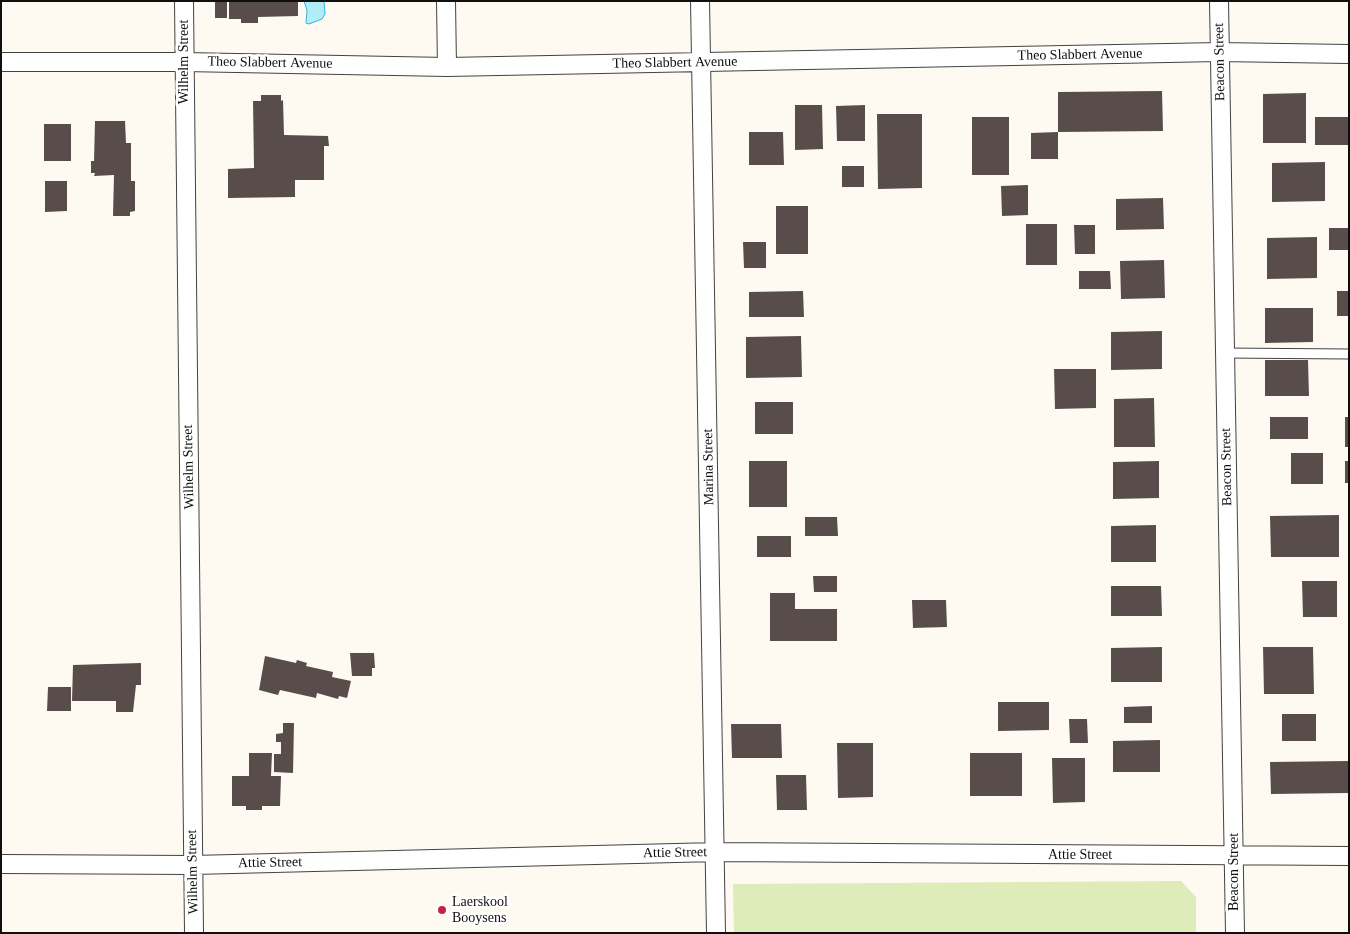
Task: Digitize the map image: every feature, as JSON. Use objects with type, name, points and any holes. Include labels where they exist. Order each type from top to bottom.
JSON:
[{"type":"street","name":"Wilhelm Street","points":[[184,1],[194,933]]},
{"type":"street","points":[[446,1],[447,67]]},
{"type":"street","name":"Marina Street","points":[[700,1],[716,933]]},
{"type":"street","name":"Beacon Street","points":[[1219,1],[1235,933]]},
{"type":"street","name":"Theo Slabbert Avenue","points":[[1,62],[184,62],[447,67],[1219,52],[1349,54]]},
{"type":"street","name":"Attie Street","points":[[1,864],[193,865],[716,852],[1349,856]]},
{"type":"lane","points":[[1224,353],[1349,354]]},
{"type":"green space","points":[[1181,881],[1196,897],[1196,933],[734,933],[733,884]]},
{"type":"water","points":[[304,1],[324,1],[325,14],[322,19],[309,24],[306,23],[307,10]]},
{"type":"building","points":[[215,1],[227,1],[227,18],[215,18]]},
{"type":"building","points":[[229,1],[298,1],[298,16],[258,17],[258,23],[241,23],[241,19],[229,19]]},
{"type":"building","points":[[1162,91],[1163,131],[1058,132],[1058,92]]},
{"type":"building","points":[[1306,93],[1306,143],[1263,143],[1263,94]]},
{"type":"building","points":[[261,95],[281,95],[281,101],[283,100],[284,135],[328,136],[329,146],[324,146],[324,180],[295,180],[295,197],[228,198],[228,169],[254,168],[253,101],[261,101]]},
{"type":"building","points":[[795,105],[822,105],[823,149],[795,150]]},
{"type":"building","points":[[865,105],[865,141],[837,141],[836,106]]},
{"type":"building","points":[[877,114],[922,114],[922,188],[878,189]]},
{"type":"building","points":[[972,117],[1009,117],[1009,175],[972,175]]},
{"type":"building","points":[[1315,117],[1349,117],[1349,145],[1315,145]]},
{"type":"building","points":[[95,121],[125,121],[126,143],[131,143],[131,181],[135,181],[135,211],[130,212],[130,216],[113,216],[114,175],[94,176],[95,173],[91,173],[91,161],[94,161]]},
{"type":"building","points":[[44,124],[71,124],[71,161],[44,161]]},
{"type":"building","points":[[749,132],[783,132],[784,165],[749,165]]},
{"type":"building","points":[[1058,132],[1058,159],[1031,159],[1031,133]]},
{"type":"building","points":[[1325,162],[1325,201],[1272,202],[1272,163]]},
{"type":"building","points":[[842,166],[864,166],[864,187],[842,187]]},
{"type":"building","points":[[45,181],[67,181],[67,211],[45,212]]},
{"type":"building","points":[[1028,185],[1028,215],[1002,216],[1001,186]]},
{"type":"building","points":[[1163,198],[1164,229],[1116,230],[1116,199]]},
{"type":"building","points":[[776,206],[808,206],[808,254],[776,254]]},
{"type":"building","points":[[1026,224],[1057,224],[1057,265],[1026,265]]},
{"type":"building","points":[[1074,225],[1095,225],[1095,254],[1075,254]]},
{"type":"building","points":[[1329,228],[1349,228],[1349,250],[1329,250]]},
{"type":"building","points":[[1317,237],[1317,278],[1267,279],[1267,238]]},
{"type":"building","points":[[743,242],[766,242],[766,268],[744,268]]},
{"type":"building","points":[[1164,260],[1165,298],[1121,299],[1120,261]]},
{"type":"building","points":[[1079,271],[1110,271],[1111,289],[1079,289]]},
{"type":"building","points":[[803,291],[804,317],[749,317],[749,292]]},
{"type":"building","points":[[1337,291],[1349,291],[1349,316],[1337,316]]},
{"type":"building","points":[[1265,308],[1313,308],[1313,342],[1265,343]]},
{"type":"building","points":[[1162,331],[1162,369],[1111,370],[1111,332]]},
{"type":"building","points":[[801,336],[802,377],[746,378],[746,337]]},
{"type":"building","points":[[1265,360],[1308,360],[1309,396],[1265,396]]},
{"type":"building","points":[[1054,369],[1096,369],[1096,408],[1055,409]]},
{"type":"building","points":[[1154,398],[1155,447],[1114,447],[1114,399]]},
{"type":"building","points":[[755,402],[793,402],[793,434],[755,434]]},
{"type":"building","points":[[1270,417],[1308,417],[1308,439],[1270,439]]},
{"type":"building","points":[[1345,417],[1349,417],[1349,447],[1345,447]]},
{"type":"building","points":[[1291,453],[1323,453],[1323,484],[1291,484]]},
{"type":"building","points":[[749,461],[787,461],[787,507],[749,507]]},
{"type":"building","points":[[1159,461],[1159,498],[1113,499],[1113,462]]},
{"type":"building","points":[[1345,461],[1349,461],[1349,483],[1345,483]]},
{"type":"building","points":[[1339,515],[1339,557],[1271,557],[1270,516]]},
{"type":"building","points":[[805,517],[837,517],[838,536],[805,536]]},
{"type":"building","points":[[1156,525],[1156,562],[1111,562],[1111,526]]},
{"type":"building","points":[[757,536],[791,536],[791,557],[757,557]]},
{"type":"building","points":[[813,576],[837,576],[837,592],[814,592]]},
{"type":"building","points":[[1302,581],[1337,581],[1337,617],[1303,617]]},
{"type":"building","points":[[1111,586],[1161,586],[1162,616],[1111,616]]},
{"type":"building","points":[[770,593],[795,593],[795,609],[837,609],[837,641],[770,641]]},
{"type":"building","points":[[912,600],[946,600],[947,627],[913,628]]},
{"type":"building","points":[[1162,647],[1162,682],[1111,682],[1111,648]]},
{"type":"building","points":[[1263,647],[1313,647],[1314,694],[1264,694]]},
{"type":"building","points":[[350,653],[374,653],[375,668],[372,668],[372,676],[352,676]]},
{"type":"building","points":[[265,656],[296,663],[297,660],[307,663],[306,666],[333,672],[332,677],[351,681],[347,698],[339,696],[338,699],[317,693],[316,698],[280,690],[278,695],[259,690]]},
{"type":"building","points":[[141,663],[141,685],[136,685],[133,712],[116,712],[116,701],[72,701],[73,665]]},
{"type":"building","points":[[48,687],[71,687],[71,711],[47,711]]},
{"type":"building","points":[[998,702],[1049,702],[1049,730],[998,731]]},
{"type":"building","points":[[1152,706],[1152,723],[1124,723],[1124,707]]},
{"type":"building","points":[[1282,714],[1316,714],[1316,741],[1282,741]]},
{"type":"building","points":[[1069,719],[1087,719],[1088,743],[1070,743]]},
{"type":"building","points":[[283,723],[294,723],[293,773],[274,772],[274,754],[281,754],[281,742],[276,742],[276,734],[283,733]]},
{"type":"building","points":[[731,724],[781,724],[782,758],[732,758]]},
{"type":"building","points":[[1160,740],[1160,772],[1113,772],[1113,741]]},
{"type":"building","points":[[837,743],[873,743],[873,797],[838,798]]},
{"type":"building","points":[[249,753],[272,753],[271,776],[281,776],[280,806],[262,806],[262,810],[246,810],[246,806],[232,806],[232,776],[249,776]]},
{"type":"building","points":[[970,753],[1022,753],[1022,796],[970,796]]},
{"type":"building","points":[[1052,758],[1085,758],[1085,802],[1053,803]]},
{"type":"building","points":[[1349,761],[1349,793],[1271,794],[1270,762]]},
{"type":"building","points":[[776,775],[806,775],[807,810],[777,810]]},
{"type":"place","name":"Laerskool Booysens","points":[[442,910]]}]
